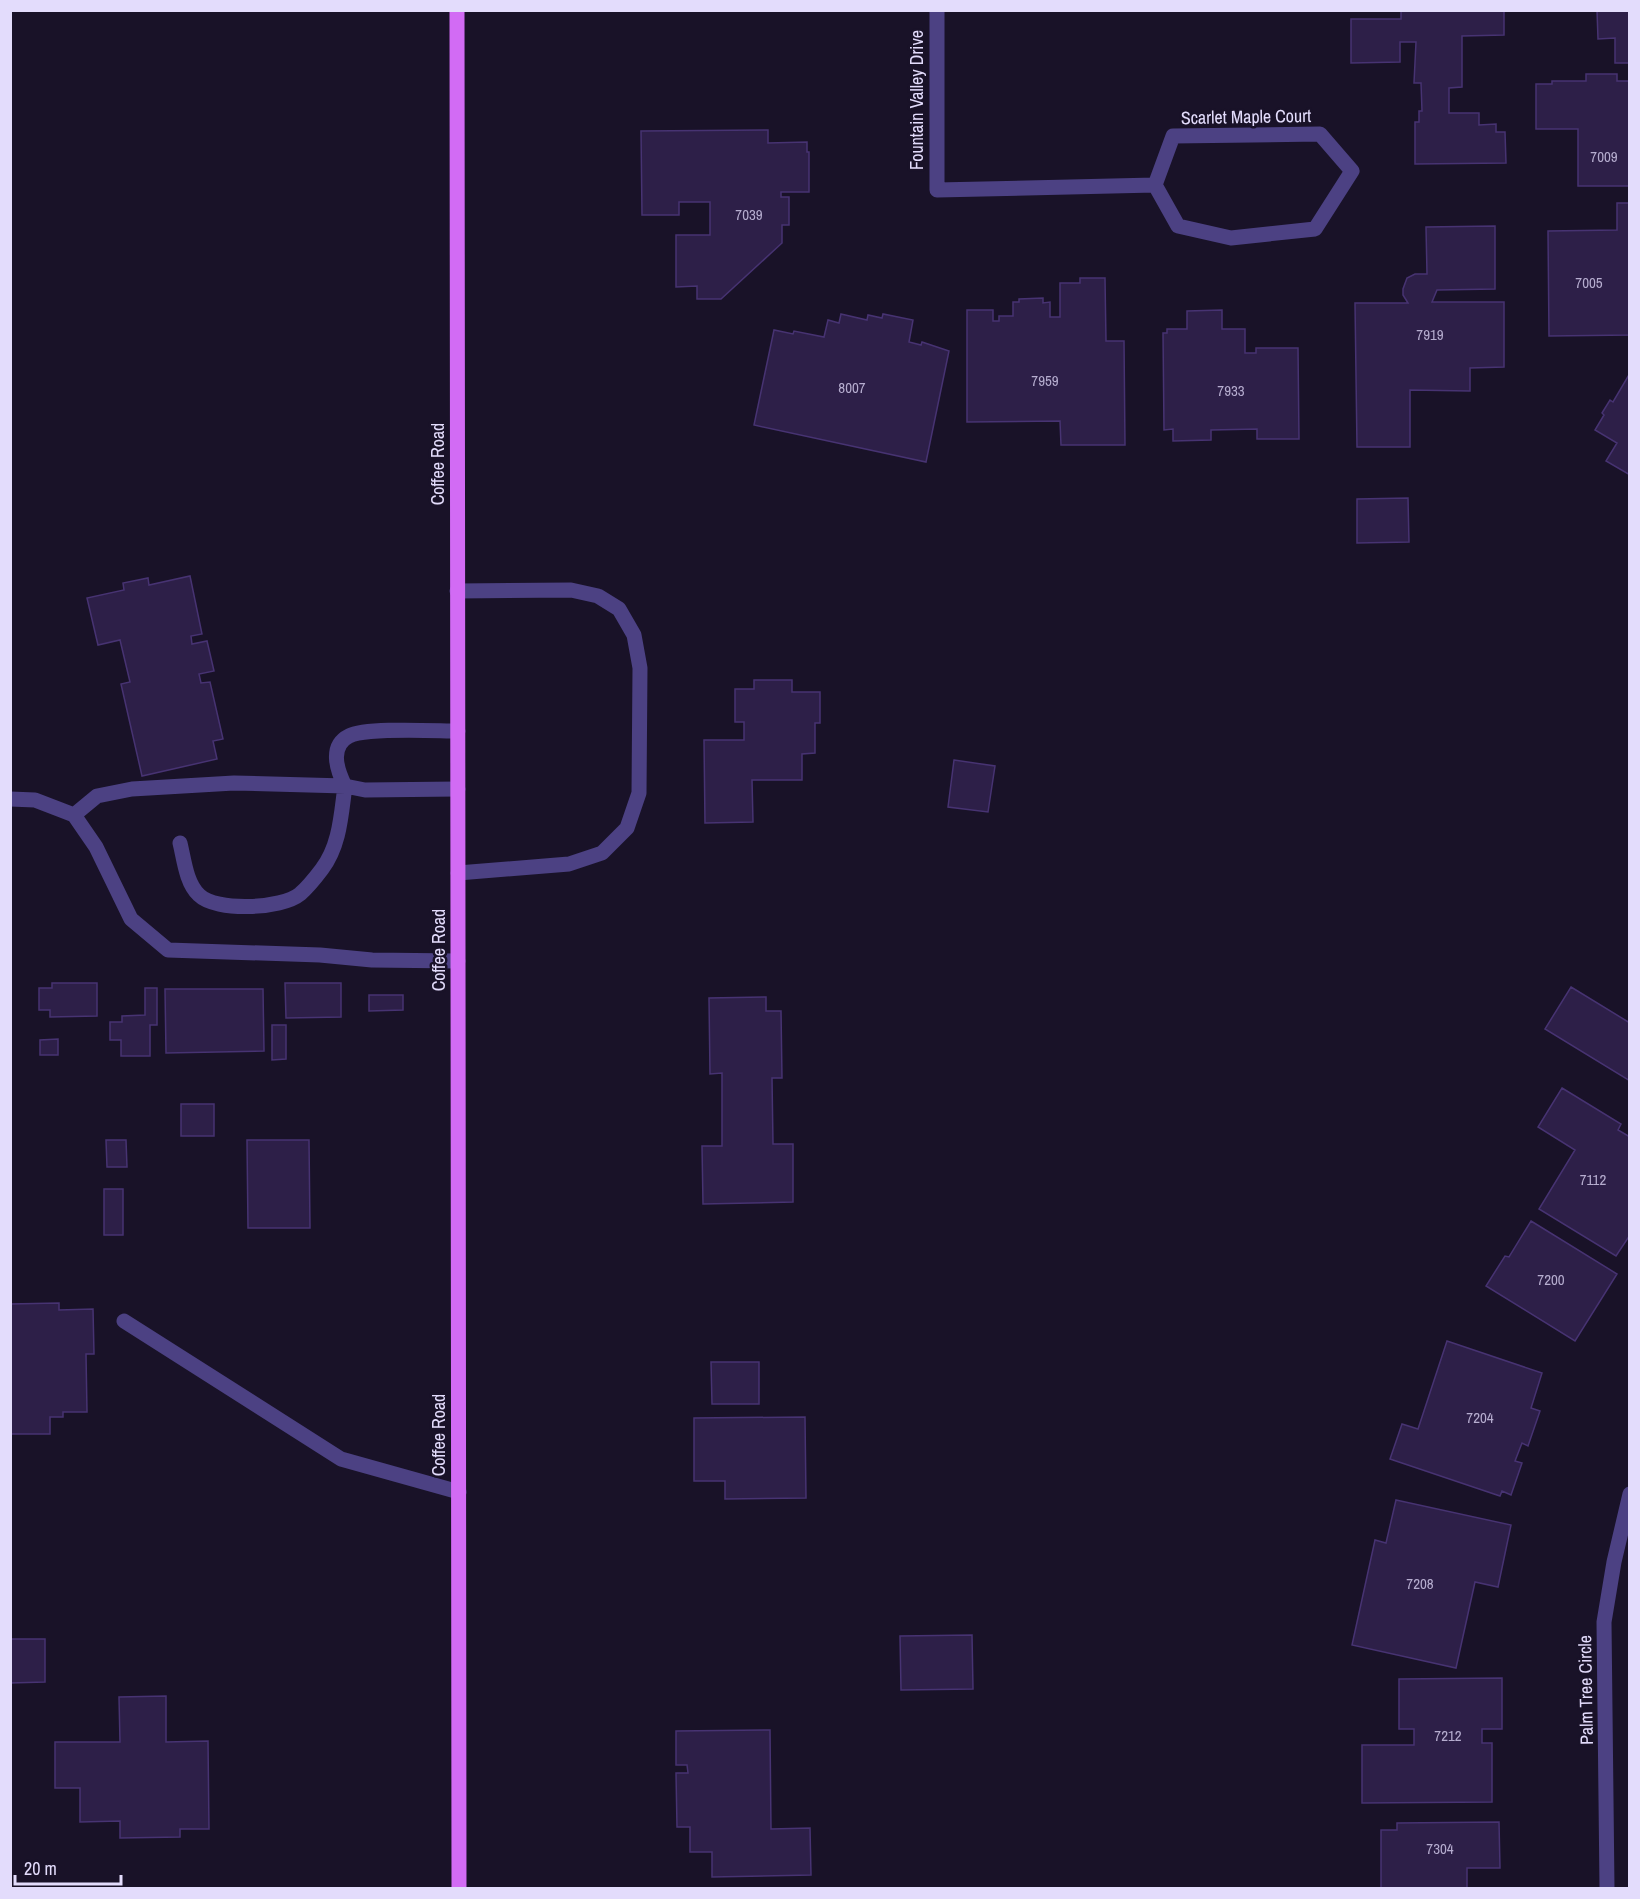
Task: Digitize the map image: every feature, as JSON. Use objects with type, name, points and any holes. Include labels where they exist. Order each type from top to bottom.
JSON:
[{"type":"main road","name":"Coffee Road","points":[[457,10],[459,1888]]},
{"type":"street","name":"Fountain Valley Drive","points":[[937,10],[937,190],[1155,185]]},
{"type":"street","name":"Scarlet Maple Court","points":[[1320,134],[1352,171],[1315,229],[1231,238],[1178,226],[1155,185],[1173,136],[1320,134]]},
{"type":"street","points":[[457,591],[571,590],[598,596],[620,609],[634,635],[640,668],[639,793],[627,828],[602,853],[569,864],[458,873]]},
{"type":"street","points":[[180,843],[189,879],[199,895],[217,905],[270,906],[299,895],[322,868],[337,841],[345,786],[337,770],[337,750],[348,736],[366,732],[458,731]]},
{"type":"street","points":[[74,815],[97,796],[132,789],[234,783],[345,786],[365,790],[458,789]]},
{"type":"street","points":[[10,799],[35,800],[74,815],[96,847],[131,919],[168,950],[458,962]]},
{"type":"street","points":[[124,1321],[341,1459],[459,1492]]},
{"type":"street","name":"Palm Tree Circle","points":[[1607,1888],[1604,1622],[1629,1494]]},
{"type":"building","points":[[1401,10],[1504,10],[1504,35],[1462,36],[1462,87],[1449,88],[1449,113],[1479,113],[1479,125],[1496,124],[1496,132],[1505,132],[1506,163],[1415,164],[1415,122],[1419,122],[1419,111],[1422,111],[1421,83],[1414,83],[1416,42],[1400,42],[1400,62],[1351,63],[1351,19],[1401,19]]},
{"type":"building","points":[[1597,10],[1630,10],[1630,63],[1615,63],[1615,38],[1598,39]]},
{"type":"building","points":[[1586,74],[1617,74],[1617,81],[1630,81],[1630,186],[1578,186],[1578,129],[1536,129],[1536,84],[1552,84],[1552,81],[1586,81]]},
{"type":"building","points":[[768,130],[768,143],[807,142],[809,192],[781,192],[781,197],[789,197],[789,225],[782,225],[782,243],[721,299],[697,299],[697,286],[676,287],[676,235],[710,235],[710,202],[679,202],[679,215],[642,215],[641,131]]},
{"type":"building","points":[[1617,203],[1630,203],[1630,335],[1549,336],[1548,231],[1617,230]]},
{"type":"building","points":[[1495,226],[1495,289],[1437,290],[1432,302],[1504,302],[1504,367],[1470,368],[1470,391],[1410,390],[1410,447],[1357,447],[1355,303],[1408,303],[1403,295],[1407,278],[1415,274],[1427,274],[1426,227]]},
{"type":"building","points":[[1080,278],[1105,278],[1106,341],[1124,341],[1125,445],[1061,445],[1060,421],[967,422],[967,310],[993,310],[993,321],[999,321],[999,316],[1013,316],[1013,302],[1019,302],[1019,299],[1043,298],[1043,303],[1050,302],[1050,317],[1060,317],[1060,283],[1080,283]]},
{"type":"building","points":[[1222,310],[1222,329],[1245,329],[1245,353],[1256,353],[1256,348],[1298,348],[1299,439],[1257,439],[1257,429],[1211,430],[1211,440],[1173,441],[1173,429],[1164,430],[1163,333],[1167,333],[1167,329],[1187,329],[1187,311]]},
{"type":"building","points":[[841,314],[867,320],[868,315],[882,318],[883,314],[913,320],[909,342],[921,345],[922,342],[949,351],[926,462],[754,425],[774,330],[824,337],[828,320],[839,323]]},
{"type":"building","points":[[1630,373],[1630,475],[1606,461],[1617,443],[1595,430],[1604,415],[1602,413],[1610,400],[1613,402]]},
{"type":"building","points":[[1408,498],[1409,542],[1357,543],[1357,499]]},
{"type":"building","points":[[190,576],[202,634],[191,636],[192,644],[207,641],[214,671],[199,674],[201,683],[210,682],[223,739],[213,741],[217,759],[142,776],[121,684],[130,682],[120,640],[98,645],[87,598],[124,590],[123,583],[148,578],[149,585]]},
{"type":"building","points":[[754,680],[792,680],[792,692],[820,692],[820,723],[815,723],[815,753],[802,754],[802,780],[752,780],[753,822],[705,823],[704,740],[744,740],[744,722],[735,722],[735,689],[754,689]]},
{"type":"building","points":[[954,760],[995,766],[988,812],[948,807]]},
{"type":"building","points":[[52,983],[97,983],[97,1016],[50,1017],[50,1010],[39,1010],[39,988],[52,988]]},
{"type":"building","points":[[285,983],[341,983],[341,1017],[286,1018]]},
{"type":"building","points":[[1571,987],[1630,1023],[1630,1081],[1545,1029]]},
{"type":"building","points":[[145,988],[157,988],[157,1025],[150,1025],[150,1056],[121,1056],[121,1040],[110,1040],[110,1022],[122,1022],[122,1016],[145,1015]]},
{"type":"building","points":[[165,989],[263,989],[264,1051],[166,1053]]},
{"type":"building","points":[[369,995],[403,995],[403,1010],[369,1011]]},
{"type":"building","points":[[766,997],[766,1011],[781,1011],[782,1078],[772,1078],[773,1144],[793,1144],[793,1202],[703,1204],[702,1146],[722,1146],[722,1073],[710,1074],[709,998]]},
{"type":"building","points":[[272,1025],[286,1025],[286,1059],[272,1060]]},
{"type":"building","points":[[58,1039],[58,1055],[40,1055],[40,1040]]},
{"type":"building","points":[[1562,1088],[1621,1124],[1618,1130],[1630,1137],[1630,1235],[1616,1256],[1539,1209],[1575,1150],[1538,1127]]},
{"type":"building","points":[[181,1104],[214,1104],[214,1136],[181,1136]]},
{"type":"building","points":[[106,1140],[126,1140],[127,1167],[107,1167]]},
{"type":"building","points":[[247,1140],[309,1140],[310,1228],[248,1228]]},
{"type":"building","points":[[104,1189],[123,1189],[123,1235],[104,1235]]},
{"type":"building","points":[[1531,1221],[1617,1274],[1575,1341],[1486,1286],[1505,1256],[1509,1257]]},
{"type":"building","points":[[59,1303],[59,1310],[93,1309],[94,1354],[86,1354],[87,1412],[63,1412],[63,1417],[50,1417],[50,1434],[10,1434],[10,1304]]},
{"type":"building","points":[[1447,1341],[1542,1373],[1531,1408],[1540,1411],[1528,1446],[1522,1443],[1515,1461],[1522,1463],[1511,1495],[1502,1491],[1500,1496],[1390,1459],[1402,1424],[1418,1429]]},
{"type":"building","points":[[711,1362],[759,1362],[759,1404],[712,1404]]},
{"type":"building","points":[[805,1417],[806,1498],[725,1499],[725,1481],[694,1481],[694,1418]]},
{"type":"building","points":[[1396,1500],[1511,1525],[1498,1587],[1475,1582],[1456,1668],[1352,1645],[1375,1540],[1386,1543]]},
{"type":"building","points":[[972,1635],[973,1689],[901,1690],[900,1636]]},
{"type":"building","points":[[10,1639],[45,1639],[45,1682],[10,1683]]},
{"type":"building","points":[[1502,1678],[1502,1729],[1482,1729],[1482,1743],[1492,1743],[1492,1802],[1362,1803],[1362,1745],[1414,1745],[1414,1729],[1399,1729],[1399,1679]]},
{"type":"building","points":[[166,1696],[166,1742],[208,1741],[209,1829],[180,1829],[180,1837],[120,1838],[120,1821],[80,1822],[80,1788],[55,1788],[55,1742],[120,1742],[119,1697]]},
{"type":"building","points":[[770,1730],[771,1829],[810,1828],[811,1875],[712,1877],[712,1852],[690,1852],[690,1827],[677,1827],[676,1773],[688,1773],[687,1765],[676,1765],[676,1731]]},
{"type":"building","points":[[1499,1822],[1500,1868],[1467,1868],[1467,1888],[1381,1888],[1381,1830],[1397,1830],[1397,1823]]}]
